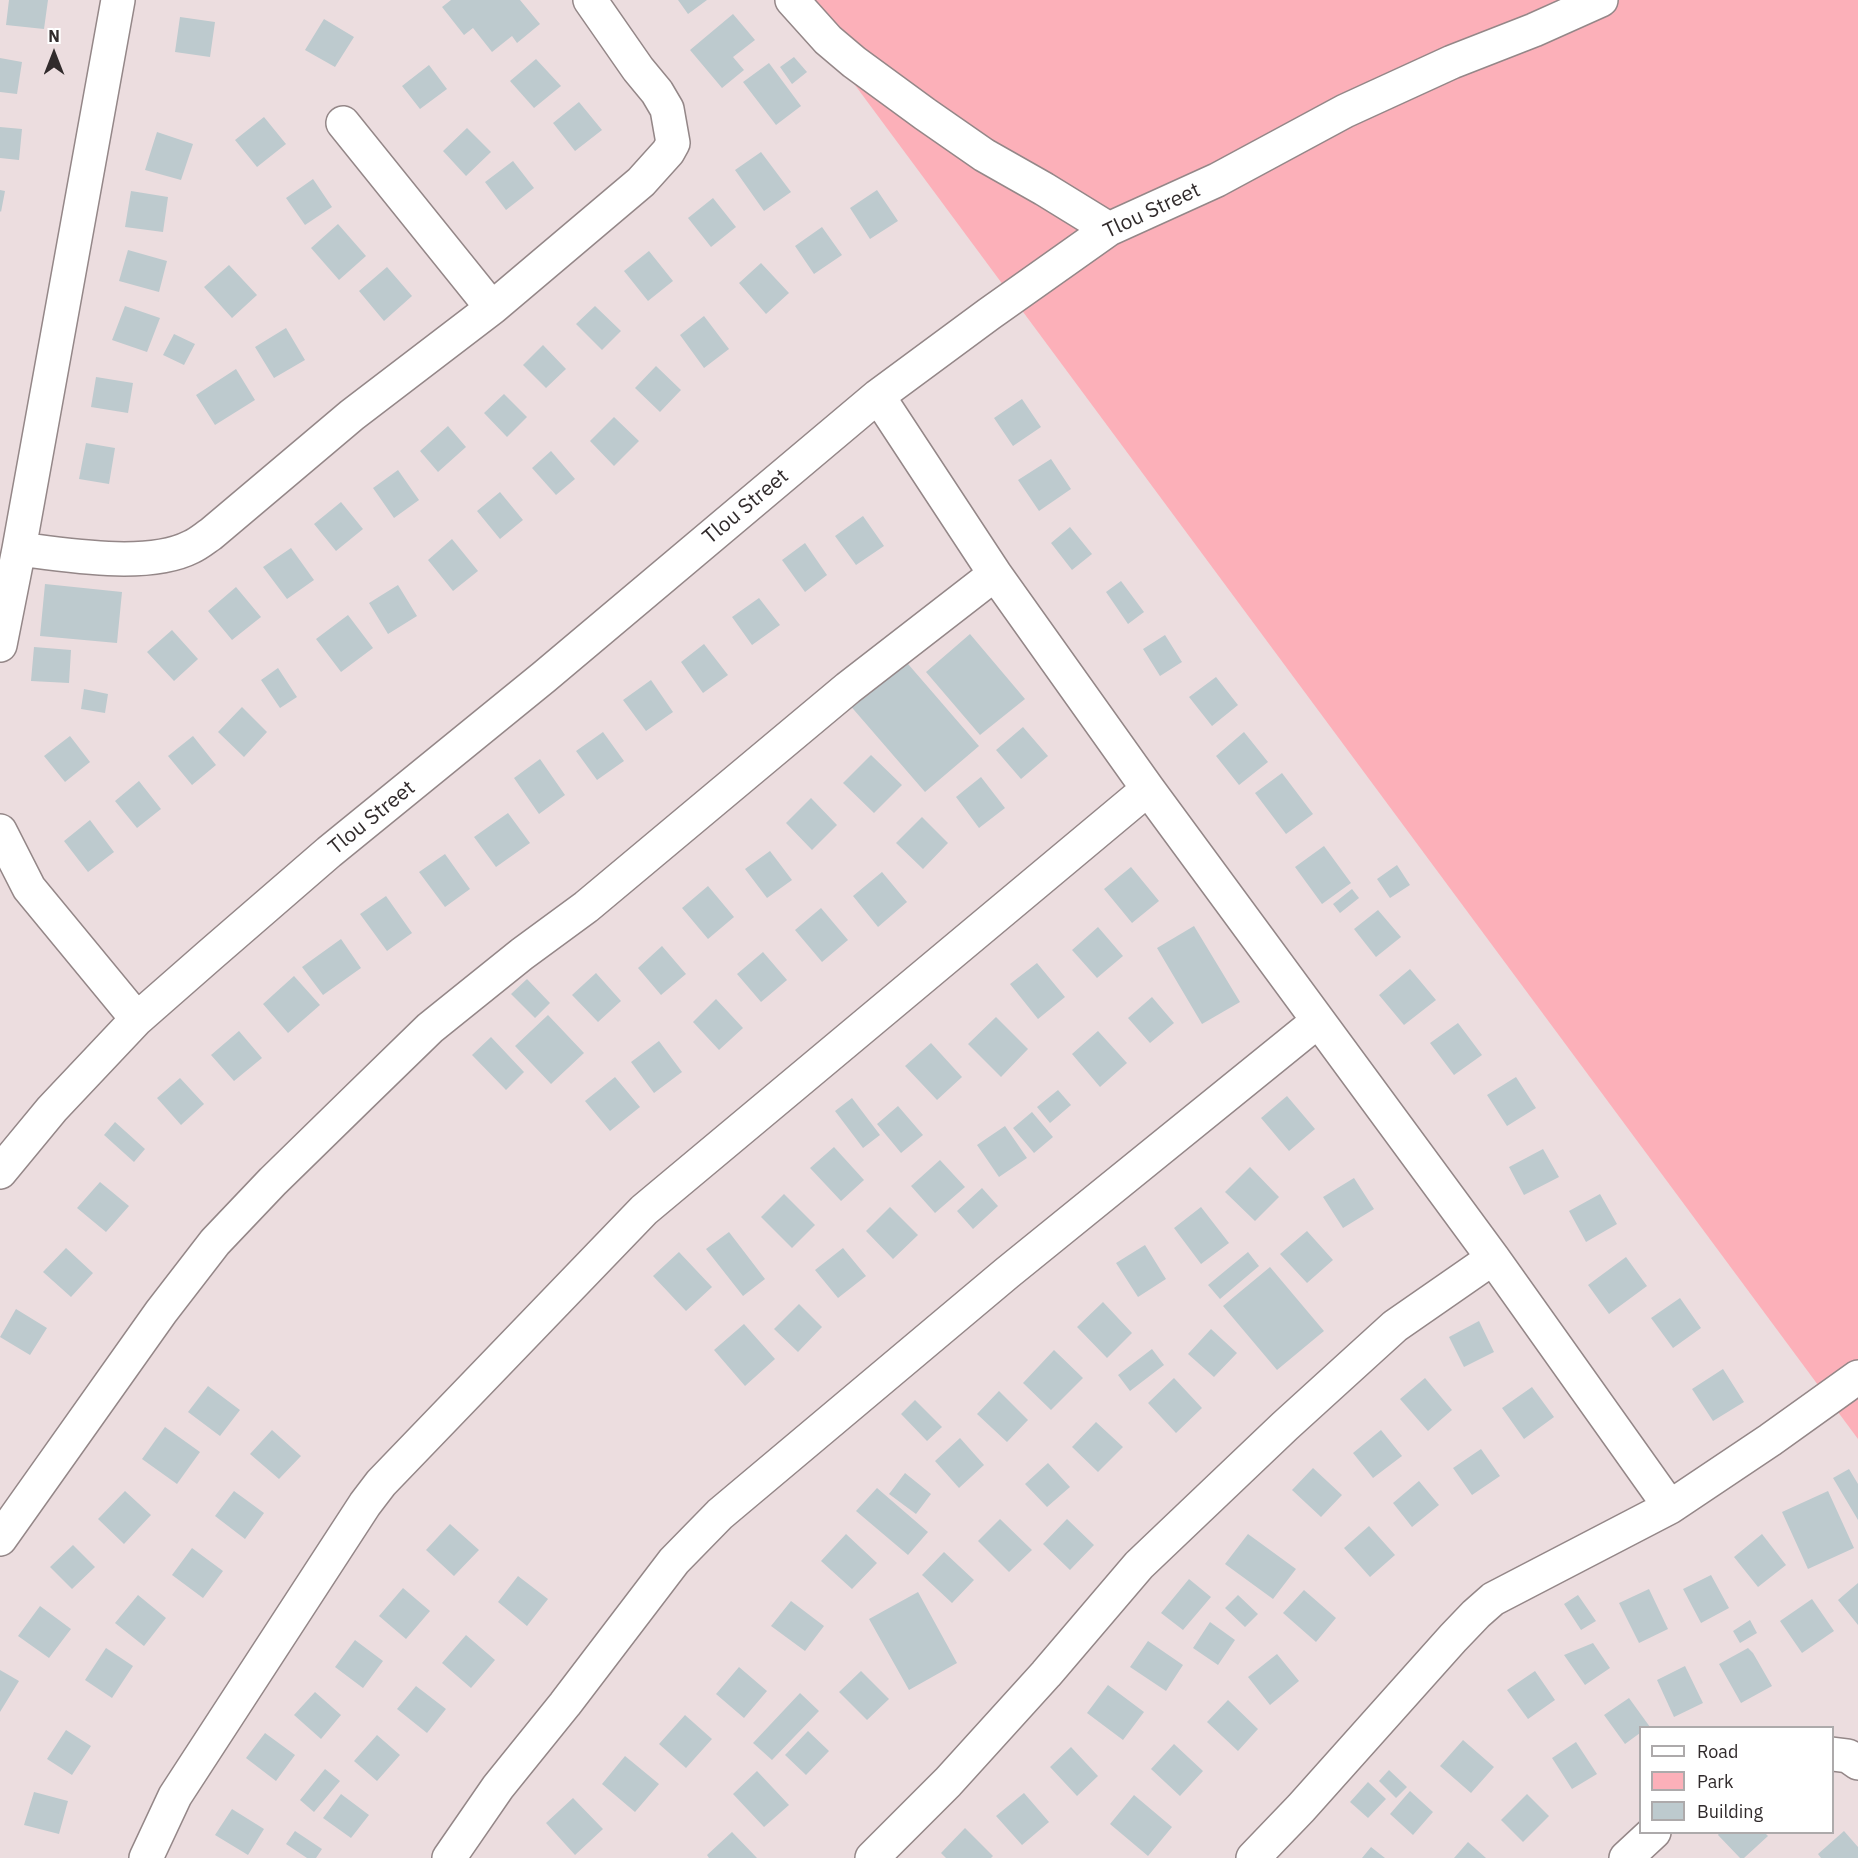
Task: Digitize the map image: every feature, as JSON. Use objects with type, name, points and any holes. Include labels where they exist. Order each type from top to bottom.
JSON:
[{"type":"street","points":[[0,645],[118,0]]},
{"type":"street","points":[[19,549],[92,558],[134,558],[162,555],[190,548],[211,534],[352,415],[492,308],[641,182],[668,152],[673,143],[667,109],[590,0]]},
{"type":"street","points":[[792,0],[828,40],[925,114],[984,155],[1108,229]]},
{"type":"street","name":"Tlou Street","points":[[0,1172],[52,1109],[137,1020],[329,852],[544,677],[879,396],[1108,229],[1217,180],[1345,111],[1452,62],[1534,30],[1601,0]]},
{"type":"street","points":[[343,123],[492,308]]},
{"type":"street","points":[[879,396],[995,574],[1148,789],[1493,1258],[1670,1507]]},
{"type":"street","points":[[0,1539],[155,1321],[215,1242],[273,1180],[430,1028],[522,954],[586,907],[848,688],[995,574]]},
{"type":"street","points":[[146,1858],[175,1796],[365,1504],[381,1483],[644,1210],[1148,789]]},
{"type":"street","points":[[0,831],[29,888],[137,1020]]},
{"type":"street","points":[[449,1858],[498,1787],[565,1704],[674,1561],[720,1514],[1007,1273],[1318,1021]]},
{"type":"street","points":[[872,1858],[948,1782],[1046,1674],[1139,1565],[1285,1426],[1395,1326],[1493,1258]]},
{"type":"street","points":[[1253,1858],[1476,1614],[1493,1599],[1670,1507],[1858,1377]]},
{"type":"street","points":[[1834,1755],[1848,1756],[1858,1763]]},
{"type":"street","points":[[1626,1858],[1653,1834]]},
{"type":"green space","points":[[792,0],[1858,0],[1858,1439]]},
{"type":"building","points":[[9,0],[48,0],[44,29],[6,25]]},
{"type":"building","points":[[451,0],[520,0],[540,24],[517,43],[512,36],[492,52],[473,28],[464,35],[442,7]]},
{"type":"building","points":[[678,0],[707,0],[688,14]]},
{"type":"building","points":[[733,14],[755,40],[733,57],[744,70],[722,88],[690,50]]},
{"type":"building","points":[[180,17],[215,22],[210,57],[175,52]]},
{"type":"building","points":[[324,19],[354,37],[335,67],[305,50]]},
{"type":"building","points":[[794,57],[807,72],[792,84],[780,67]]},
{"type":"building","points":[[0,58],[22,62],[17,94],[0,92]]},
{"type":"building","points":[[536,59],[561,86],[534,108],[510,81]]},
{"type":"building","points":[[769,63],[801,106],[776,125],[743,82]]},
{"type":"building","points":[[429,65],[447,89],[420,109],[402,86]]},
{"type":"building","points":[[579,102],[602,130],[575,151],[553,123]]},
{"type":"building","points":[[264,117],[286,144],[257,167],[235,140]]},
{"type":"building","points":[[0,127],[22,129],[19,160],[0,158]]},
{"type":"building","points":[[467,128],[491,152],[466,176],[443,151]]},
{"type":"building","points":[[157,132],[193,144],[181,180],[145,170]]},
{"type":"building","points":[[761,152],[791,192],[764,211],[735,170]]},
{"type":"building","points":[[513,161],[534,188],[506,210],[485,182]]},
{"type":"building","points":[[313,179],[332,207],[305,225],[286,198]]},
{"type":"building","points":[[0,190],[5,191],[1,212],[0,211]]},
{"type":"building","points":[[877,190],[898,221],[870,239],[850,208]]},
{"type":"building","points":[[131,191],[168,197],[163,232],[125,227]]},
{"type":"building","points":[[713,198],[736,227],[711,247],[688,218]]},
{"type":"building","points":[[338,224],[366,256],[339,280],[311,248]]},
{"type":"building","points":[[822,227],[842,255],[814,274],[795,246]]},
{"type":"building","points":[[128,250],[167,261],[159,292],[119,281]]},
{"type":"building","points":[[649,251],[673,281],[648,301],[624,271]]},
{"type":"building","points":[[761,263],[789,293],[766,314],[739,283]]},
{"type":"building","points":[[229,265],[257,295],[232,318],[204,287]]},
{"type":"building","points":[[387,267],[412,296],[384,321],[359,291]]},
{"type":"building","points":[[125,306],[160,318],[147,352],[112,340]]},
{"type":"building","points":[[595,306],[621,331],[602,350],[576,324]]},
{"type":"building","points":[[704,316],[729,349],[704,368],[680,335]]},
{"type":"building","points":[[286,328],[305,360],[274,378],[255,347]]},
{"type":"building","points":[[174,334],[195,344],[184,365],[163,355]]},
{"type":"building","points":[[543,345],[566,369],[546,388],[523,365]]},
{"type":"building","points":[[656,366],[681,390],[660,412],[635,388]]},
{"type":"building","points":[[236,369],[255,400],[215,425],[196,395]]},
{"type":"building","points":[[96,377],[133,383],[128,413],[91,407]]},
{"type":"building","points":[[504,394],[527,417],[507,437],[484,413]]},
{"type":"building","points":[[1022,399],[1041,427],[1013,446],[994,418]]},
{"type":"building","points":[[614,417],[639,441],[614,466],[590,441]]},
{"type":"building","points":[[448,426],[466,447],[438,472],[420,451]]},
{"type":"building","points":[[86,443],[115,448],[109,484],[79,479]]},
{"type":"building","points":[[551,451],[575,479],[556,495],[532,468]]},
{"type":"building","points":[[1051,459],[1071,489],[1039,511],[1018,480]]},
{"type":"building","points":[[398,470],[419,500],[394,518],[373,488]]},
{"type":"building","points":[[500,492],[523,520],[500,539],[477,511]]},
{"type":"building","points":[[341,502],[363,529],[336,551],[314,524]]},
{"type":"building","points":[[863,516],[884,546],[856,565],[835,536]]},
{"type":"building","points":[[1070,527],[1092,554],[1072,570],[1051,543]]},
{"type":"building","points":[[452,539],[478,571],[453,591],[428,560]]},
{"type":"building","points":[[805,543],[827,575],[805,592],[782,560]]},
{"type":"building","points":[[291,548],[314,580],[287,599],[263,567]]},
{"type":"building","points":[[1121,581],[1144,612],[1128,624],[1106,592]]},
{"type":"building","points":[[45,584],[122,592],[117,643],[40,636]]},
{"type":"building","points":[[398,585],[417,616],[388,634],[369,603]]},
{"type":"building","points":[[236,587],[261,617],[232,640],[208,611]]},
{"type":"building","points":[[759,598],[780,625],[752,645],[732,617]]},
{"type":"building","points":[[348,615],[373,648],[341,672],[316,639]]},
{"type":"building","points":[[172,630],[198,659],[174,681],[147,652]]},
{"type":"building","points":[[970,634],[1025,699],[980,735],[926,672]]},
{"type":"building","points":[[1165,635],[1182,662],[1160,676],[1143,649]]},
{"type":"building","points":[[704,644],[728,675],[703,693],[681,662]]},
{"type":"building","points":[[34,647],[71,650],[69,683],[31,681]]},
{"type":"building","points":[[902,657],[979,746],[925,792],[848,703]]},
{"type":"building","points":[[278,668],[297,697],[280,708],[261,680]]},
{"type":"building","points":[[1216,677],[1238,705],[1212,726],[1189,697]]},
{"type":"building","points":[[651,680],[673,712],[646,731],[623,700]]},
{"type":"building","points":[[84,689],[108,694],[105,713],[81,709]]},
{"type":"building","points":[[242,707],[267,732],[244,757],[218,732]]},
{"type":"building","points":[[1023,727],[1048,756],[1021,779],[996,750]]},
{"type":"building","points":[[603,732],[624,761],[597,780],[576,751]]},
{"type":"building","points":[[1244,732],[1268,762],[1239,785],[1216,756]]},
{"type":"building","points":[[70,736],[90,762],[65,782],[44,756]]},
{"type":"building","points":[[193,736],[216,765],[192,785],[168,756]]},
{"type":"building","points":[[871,755],[902,785],[874,813],[843,783]]},
{"type":"building","points":[[540,759],[565,795],[539,814],[514,778]]},
{"type":"building","points":[[1282,773],[1313,814],[1286,834],[1255,793]]},
{"type":"building","points":[[981,777],[1005,808],[979,828],[956,797]]},
{"type":"building","points":[[139,781],[161,809],[137,828],[115,801]]},
{"type":"building","points":[[811,798],[837,825],[812,850],[786,823]]},
{"type":"building","points":[[508,813],[530,843],[496,867],[474,837]]},
{"type":"building","points":[[922,817],[948,843],[923,869],[896,843]]},
{"type":"building","points":[[90,820],[114,852],[88,872],[64,841]]},
{"type":"building","points":[[1324,846],[1351,883],[1322,904],[1295,867]]},
{"type":"building","points":[[770,851],[792,880],[767,898],[745,869]]},
{"type":"building","points":[[445,854],[470,889],[445,907],[419,872]]},
{"type":"building","points":[[1397,865],[1410,885],[1390,898],[1377,879]]},
{"type":"building","points":[[1131,867],[1159,901],[1132,923],[1104,889]]},
{"type":"building","points":[[882,872],[907,902],[878,927],[853,896]]},
{"type":"building","points":[[708,886],[734,917],[708,939],[682,908]]},
{"type":"building","points":[[1352,889],[1359,898],[1340,913],[1333,904]]},
{"type":"building","points":[[386,896],[412,933],[387,951],[360,914]]},
{"type":"building","points":[[821,908],[848,940],[822,962],[795,930]]},
{"type":"building","points":[[1378,910],[1401,937],[1376,957],[1354,929]]},
{"type":"building","points":[[1194,926],[1240,1002],[1202,1024],[1157,948]]},
{"type":"building","points":[[1098,927],[1123,956],[1097,978],[1072,950]]},
{"type":"building","points":[[341,939],[361,968],[323,995],[302,967]]},
{"type":"building","points":[[662,946],[686,974],[661,995],[638,968]]},
{"type":"building","points":[[763,952],[787,980],[761,1002],[737,974]]},
{"type":"building","points":[[1037,963],[1065,997],[1038,1019],[1010,984]]},
{"type":"building","points":[[1410,969],[1436,1000],[1404,1025],[1379,995]]},
{"type":"building","points":[[596,973],[621,1001],[598,1022],[572,995]]},
{"type":"building","points":[[294,976],[320,1005],[288,1033],[263,1004]]},
{"type":"building","points":[[527,979],[550,1003],[535,1018],[511,994]]},
{"type":"building","points":[[1152,997],[1174,1023],[1150,1043],[1128,1018]]},
{"type":"building","points":[[716,999],[743,1028],[719,1050],[693,1022]]},
{"type":"building","points":[[548,1015],[584,1053],[551,1084],[515,1046]]},
{"type":"building","points":[[996,1017],[1028,1049],[1001,1077],[968,1044]]},
{"type":"building","points":[[1458,1023],[1482,1055],[1454,1075],[1430,1043]]},
{"type":"building","points":[[239,1031],[262,1058],[234,1081],[211,1055]]},
{"type":"building","points":[[1098,1031],[1127,1063],[1100,1087],[1072,1054]]},
{"type":"building","points":[[491,1037],[524,1072],[506,1090],[472,1055]]},
{"type":"building","points":[[659,1041],[682,1072],[654,1093],[631,1062]]},
{"type":"building","points":[[931,1043],[962,1077],[937,1100],[905,1066]]},
{"type":"building","points":[[615,1077],[640,1107],[610,1131],[585,1101]]},
{"type":"building","points":[[1516,1077],[1536,1108],[1507,1126],[1487,1095]]},
{"type":"building","points":[[180,1078],[204,1104],[181,1125],[157,1098]]},
{"type":"building","points":[[1058,1090],[1071,1105],[1050,1123],[1037,1107]]},
{"type":"building","points":[[1287,1096],[1315,1129],[1289,1151],[1261,1118]]},
{"type":"building","points":[[852,1098],[880,1135],[863,1148],[835,1111]]},
{"type":"building","points":[[898,1106],[923,1135],[901,1153],[877,1124]]},
{"type":"building","points":[[1032,1112],[1053,1137],[1034,1153],[1013,1128]]},
{"type":"building","points":[[115,1122],[145,1149],[134,1162],[104,1135]]},
{"type":"building","points":[[1005,1126],[1027,1158],[999,1177],[977,1145]]},
{"type":"building","points":[[834,1147],[864,1180],[841,1201],[810,1168]]},
{"type":"building","points":[[1543,1149],[1559,1177],[1524,1195],[1509,1167]]},
{"type":"building","points":[[940,1160],[965,1187],[935,1213],[911,1186]]},
{"type":"building","points":[[1250,1167],[1279,1197],[1255,1221],[1225,1192]]},
{"type":"building","points":[[1354,1178],[1374,1209],[1343,1228],[1323,1197]]},
{"type":"building","points":[[100,1182],[129,1206],[106,1232],[77,1208]]},
{"type":"building","points":[[982,1188],[998,1206],[973,1229],[957,1211]]},
{"type":"building","points":[[784,1194],[815,1225],[792,1248],[761,1217]]},
{"type":"building","points":[[1600,1194],[1617,1224],[1586,1242],[1569,1211]]},
{"type":"building","points":[[890,1207],[918,1235],[893,1259],[866,1231]]},
{"type":"building","points":[[1201,1207],[1229,1243],[1201,1264],[1174,1228]]},
{"type":"building","points":[[1307,1231],[1333,1260],[1307,1283],[1280,1254]]},
{"type":"building","points":[[729,1232],[765,1279],[743,1296],[706,1249]]},
{"type":"building","points":[[1145,1245],[1166,1279],[1138,1297],[1116,1263]]},
{"type":"building","points":[[66,1248],[93,1273],[71,1297],[43,1272]]},
{"type":"building","points":[[843,1248],[866,1276],[838,1298],[815,1270]]},
{"type":"building","points":[[679,1252],[712,1287],[686,1311],[653,1276]]},
{"type":"building","points":[[1248,1252],[1259,1266],[1220,1299],[1208,1285]]},
{"type":"building","points":[[1626,1257],[1647,1286],[1609,1314],[1588,1285]]},
{"type":"building","points":[[1270,1267],[1324,1331],[1277,1370],[1223,1306]]},
{"type":"building","points":[[1680,1298],[1701,1328],[1673,1348],[1651,1318]]},
{"type":"building","points":[[1103,1302],[1132,1333],[1107,1358],[1077,1327]]},
{"type":"building","points":[[799,1304],[822,1327],[798,1352],[774,1329]]},
{"type":"building","points":[[16,1309],[47,1328],[30,1355],[0,1337]]},
{"type":"building","points":[[1479,1321],[1494,1352],[1464,1367],[1449,1337]]},
{"type":"building","points":[[744,1324],[775,1359],[745,1386],[714,1350]]},
{"type":"building","points":[[1211,1329],[1237,1353],[1214,1377],[1188,1354]]},
{"type":"building","points":[[1152,1349],[1164,1365],[1130,1391],[1118,1375]]},
{"type":"building","points":[[1054,1350],[1083,1378],[1051,1410],[1023,1383]]},
{"type":"building","points":[[1723,1369],[1744,1402],[1713,1421],[1692,1389]]},
{"type":"building","points":[[1174,1378],[1202,1408],[1176,1433],[1148,1403]]},
{"type":"building","points":[[1425,1378],[1452,1410],[1428,1431],[1400,1399]]},
{"type":"building","points":[[208,1386],[240,1410],[220,1436],[188,1412]]},
{"type":"building","points":[[1532,1387],[1554,1417],[1524,1439],[1502,1408]]},
{"type":"building","points":[[999,1391],[1028,1420],[1007,1442],[977,1414]]},
{"type":"building","points":[[915,1400],[942,1427],[927,1441],[901,1414]]},
{"type":"building","points":[[1096,1422],[1123,1447],[1098,1472],[1072,1447]]},
{"type":"building","points":[[165,1427],[200,1452],[177,1484],[142,1459]]},
{"type":"building","points":[[272,1430],[301,1456],[279,1479],[250,1454]]},
{"type":"building","points":[[1381,1430],[1402,1456],[1373,1478],[1353,1453]]},
{"type":"building","points":[[960,1438],[984,1465],[959,1488],[935,1461]]},
{"type":"building","points":[[1481,1449],[1500,1476],[1472,1495],[1453,1468]]},
{"type":"building","points":[[1048,1463],[1070,1487],[1047,1507],[1025,1484]]},
{"type":"building","points":[[1313,1468],[1342,1495],[1321,1517],[1292,1490]]},
{"type":"building","points":[[1849,1469],[1858,1484],[1858,1520],[1833,1478]]},
{"type":"building","points":[[905,1473],[931,1494],[916,1514],[889,1494]]},
{"type":"building","points":[[1419,1481],[1439,1505],[1412,1527],[1393,1503]]},
{"type":"building","points":[[877,1488],[928,1532],[908,1555],[856,1511]]},
{"type":"building","points":[[125,1491],[151,1515],[124,1544],[98,1519]]},
{"type":"building","points":[[234,1491],[264,1513],[245,1539],[215,1516]]},
{"type":"building","points":[[1828,1491],[1854,1548],[1808,1569],[1782,1512]]},
{"type":"building","points":[[1000,1519],[1032,1550],[1009,1572],[978,1541]]},
{"type":"building","points":[[1067,1519],[1094,1545],[1070,1570],[1043,1544]]},
{"type":"building","points":[[450,1524],[479,1550],[454,1576],[426,1550]]},
{"type":"building","points":[[1369,1526],[1395,1555],[1370,1577],[1344,1548]]},
{"type":"building","points":[[846,1534],[877,1563],[852,1589],[821,1561]]},
{"type":"building","points":[[1248,1534],[1296,1569],[1273,1599],[1225,1564]]},
{"type":"building","points":[[1762,1534],[1786,1565],[1758,1587],[1734,1557]]},
{"type":"building","points":[[73,1545],[95,1567],[72,1589],[50,1567]]},
{"type":"building","points":[[192,1548],[223,1571],[203,1598],[172,1575]]},
{"type":"building","points":[[944,1552],[974,1580],[952,1603],[922,1575]]},
{"type":"building","points":[[1711,1575],[1729,1608],[1701,1623],[1683,1589]]},
{"type":"building","points":[[518,1576],[548,1599],[527,1626],[498,1602]]},
{"type":"building","points":[[1189,1579],[1211,1597],[1183,1630],[1161,1613]]},
{"type":"building","points":[[1858,1583],[1858,1625],[1838,1600]]},
{"type":"building","points":[[403,1588],[430,1611],[406,1639],[379,1616]]},
{"type":"building","points":[[1649,1589],[1668,1629],[1639,1643],[1619,1603]]},
{"type":"building","points":[[1304,1590],[1336,1618],[1316,1642],[1283,1613]]},
{"type":"building","points":[[918,1592],[957,1663],[909,1690],[869,1619]]},
{"type":"building","points":[[138,1595],[166,1618],[144,1646],[115,1623]]},
{"type":"building","points":[[1238,1595],[1258,1614],[1245,1627],[1225,1608]]},
{"type":"building","points":[[1578,1595],[1596,1621],[1581,1630],[1564,1604]]},
{"type":"building","points":[[1812,1599],[1834,1631],[1802,1653],[1780,1621]]},
{"type":"building","points":[[791,1601],[824,1626],[805,1651],[771,1626]]},
{"type":"building","points":[[40,1606],[71,1629],[49,1658],[18,1636]]},
{"type":"building","points":[[1750,1620],[1757,1633],[1740,1643],[1733,1631]]},
{"type":"building","points":[[1210,1622],[1235,1640],[1218,1665],[1193,1648]]},
{"type":"building","points":[[466,1635],[495,1660],[471,1688],[442,1663]]},
{"type":"building","points":[[355,1640],[383,1661],[363,1688],[335,1667]]},
{"type":"building","points":[[1148,1641],[1183,1665],[1166,1691],[1130,1667]]},
{"type":"building","points":[[1593,1643],[1610,1668],[1585,1685],[1564,1655]]},
{"type":"building","points":[[106,1648],[133,1666],[112,1698],[85,1680]]},
{"type":"building","points":[[1748,1648],[1772,1686],[1741,1703],[1719,1664]]},
{"type":"building","points":[[1277,1654],[1299,1681],[1270,1705],[1248,1677]]},
{"type":"building","points":[[1685,1666],[1703,1703],[1674,1717],[1657,1680]]},
{"type":"building","points":[[739,1667],[767,1691],[744,1718],[716,1694]]},
{"type":"building","points":[[0,1670],[19,1681],[0,1712]]},
{"type":"building","points":[[861,1671],[889,1699],[867,1720],[839,1692]]},
{"type":"building","points":[[1535,1671],[1555,1700],[1528,1719],[1507,1690]]},
{"type":"building","points":[[1108,1685],[1144,1712],[1123,1740],[1087,1713]]},
{"type":"building","points":[[416,1686],[446,1709],[427,1733],[397,1709]]},
{"type":"building","points":[[315,1692],[341,1715],[321,1739],[294,1715]]},
{"type":"building","points":[[800,1693],[819,1711],[772,1760],[753,1743]]},
{"type":"building","points":[[1629,1698],[1649,1726],[1639,1726],[1639,1734],[1625,1744],[1604,1715]]},
{"type":"building","points":[[1228,1700],[1258,1729],[1238,1751],[1207,1722]]},
{"type":"building","points":[[685,1715],[712,1739],[686,1768],[659,1744]]},
{"type":"building","points":[[66,1730],[91,1746],[72,1775],[47,1759]]},
{"type":"building","points":[[808,1731],[829,1751],[806,1775],[785,1755]]},
{"type":"building","points":[[265,1733],[295,1755],[276,1781],[246,1758]]},
{"type":"building","points":[[377,1735],[400,1755],[377,1781],[354,1761]]},
{"type":"building","points":[[1463,1740],[1494,1767],[1471,1793],[1440,1766]]},
{"type":"building","points":[[1576,1742],[1597,1774],[1572,1789],[1552,1758]]},
{"type":"building","points":[[1174,1744],[1203,1771],[1180,1796],[1151,1769]]},
{"type":"building","points":[[1071,1747],[1098,1776],[1077,1796],[1050,1767]]},
{"type":"building","points":[[625,1756],[659,1784],[635,1812],[602,1784]]},
{"type":"building","points":[[325,1769],[340,1781],[314,1812],[300,1800]]},
{"type":"building","points":[[1389,1770],[1407,1787],[1396,1798],[1379,1781]]},
{"type":"building","points":[[757,1771],[789,1805],[764,1827],[733,1794]]},
{"type":"building","points":[[1368,1782],[1386,1799],[1368,1818],[1350,1802]]},
{"type":"building","points":[[1410,1791],[1433,1812],[1413,1835],[1390,1814]]},
{"type":"building","points":[[34,1792],[68,1801],[59,1834],[24,1825]]},
{"type":"building","points":[[1024,1793],[1049,1822],[1022,1845],[996,1816]]},
{"type":"building","points":[[341,1794],[369,1815],[351,1838],[323,1818]]},
{"type":"building","points":[[1527,1794],[1549,1816],[1523,1842],[1501,1820]]},
{"type":"building","points":[[1134,1795],[1172,1827],[1148,1856],[1110,1824]]},
{"type":"building","points":[[573,1798],[603,1829],[575,1855],[546,1823]]},
{"type":"building","points":[[232,1809],[264,1829],[248,1855],[215,1835]]},
{"type":"building","points":[[965,1828],[993,1856],[991,1858],[946,1858],[941,1853]]},
{"type":"building","points":[[295,1831],[322,1849],[316,1858],[307,1858],[286,1844]]},
{"type":"building","points":[[1844,1831],[1858,1847],[1858,1858],[1821,1858],[1818,1854]]},
{"type":"building","points":[[732,1832],[757,1858],[709,1858],[707,1855]]},
{"type":"building","points":[[1766,1834],[1768,1836],[1744,1858],[1740,1858],[1718,1835]]},
{"type":"building","points":[[1468,1842],[1486,1858],[1454,1858]]},
{"type":"building","points":[[1371,1847],[1385,1858],[1362,1858]]}]
